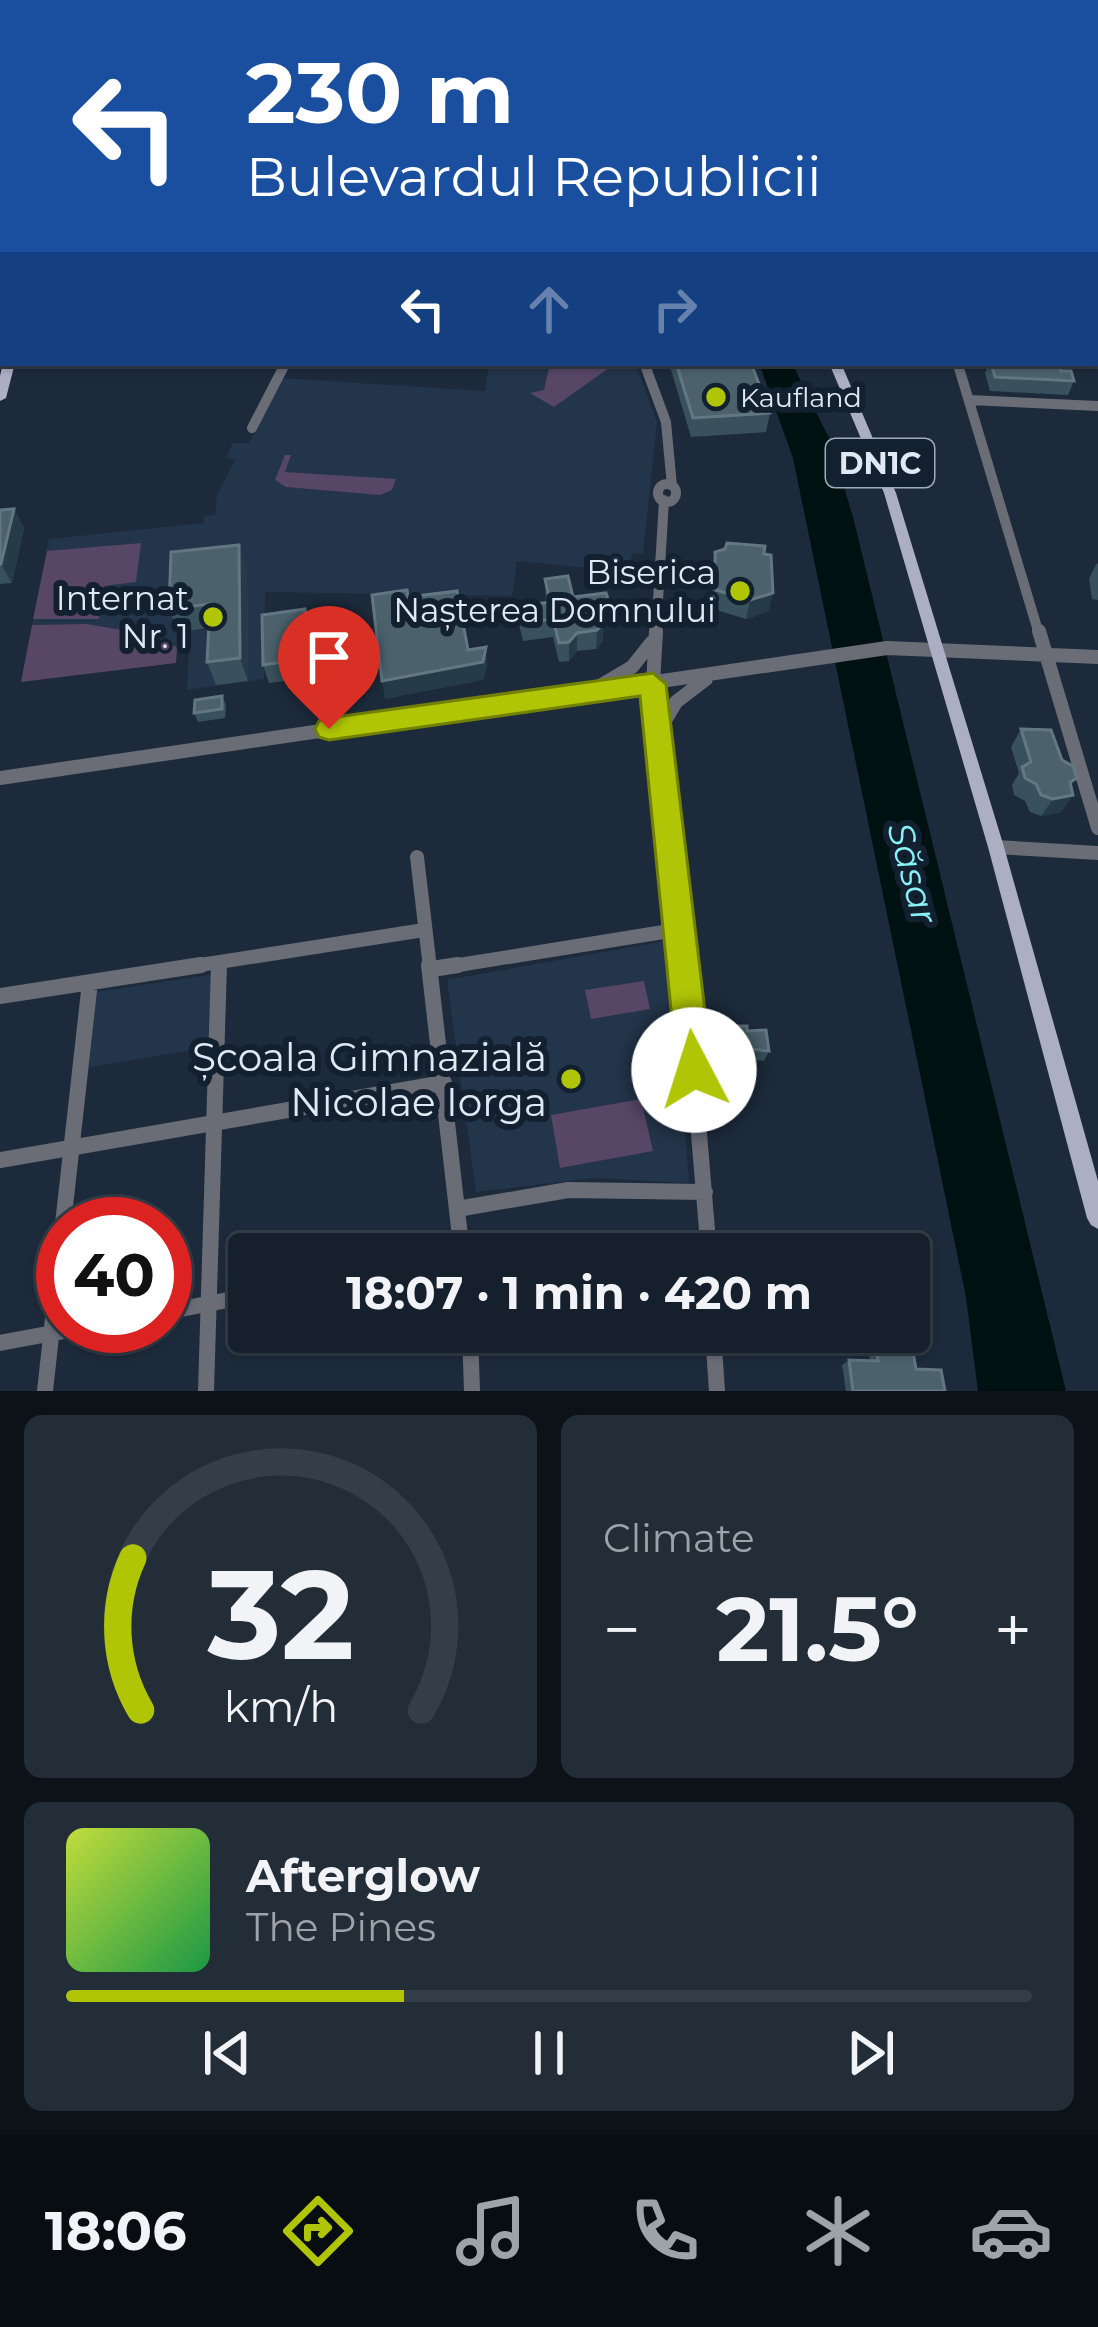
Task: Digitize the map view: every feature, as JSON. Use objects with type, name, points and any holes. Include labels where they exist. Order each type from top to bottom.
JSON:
[{"type":"main road","points":[[0,398],[8,366]]},
{"type":"main road","name":"DN1C","points":[[836,366],[879,460],[996,847],[1098,1218]]},
{"type":"street","points":[[251,428],[283,366]]},
{"type":"street","points":[[645,366],[663,410],[670,467],[653,684],[682,929],[708,1233]]},
{"type":"street","points":[[959,366],[1098,828]]},
{"type":"street","points":[[969,400],[1098,406]]},
{"type":"street","points":[[590,691],[621,676],[653,641]]},
{"type":"street","points":[[0,778],[887,648],[1098,657]]},
{"type":"street","points":[[660,730],[676,702],[712,675]]},
{"type":"street","points":[[996,847],[1098,853]]},
{"type":"street","points":[[417,856],[460,1233]]},
{"type":"street","points":[[432,969],[682,929]]},
{"type":"street","points":[[0,996],[424,930]]},
{"type":"street","points":[[206,1391],[219,962]]},
{"type":"street","points":[[66,1197],[91,982]]},
{"type":"street","points":[[0,1160],[444,1083]]},
{"type":"street","points":[[457,1209],[568,1190],[705,1192]]},
{"type":"street","points":[[192,1307],[228,1300]]},
{"type":"street","points":[[0,1343],[36,1337]]},
{"type":"street","points":[[45,1391],[49,1353]]},
{"type":"street","points":[[471,1353],[472,1391]]},
{"type":"street","points":[[714,1353],[717,1391]]},
{"type":"shaded area","points":[[489,366],[636,366],[657,422],[643,554],[632,553],[629,572],[517,561],[512,596],[265,592],[264,679],[187,690],[189,651],[23,672],[49,539],[203,523],[204,516],[215,515],[217,495],[235,460],[225,458],[233,443],[249,443],[281,378],[485,391]]},
{"type":"shaded area","points":[[549,366],[612,366],[554,407],[530,393],[544,390]]},
{"type":"shaded area","points":[[285,455],[291,455],[285,472],[396,479],[392,490],[380,495],[286,487],[275,480]]},
{"type":"shaded area","points":[[141,543],[136,582],[104,586],[99,619],[33,619],[47,551]]},
{"type":"shaded area","points":[[87,624],[151,635],[177,647],[176,663],[21,682],[32,625]]},
{"type":"shaded area","name":"Școala Gimnazială Nicolae Iorga","points":[[671,940],[689,1183],[593,1178],[476,1192],[447,980]]},
{"type":"shaded area","points":[[213,974],[210,1047],[89,1067],[97,992]]},
{"type":"shaded area","points":[[644,981],[650,1009],[591,1019],[585,990]]},
{"type":"shaded area","points":[[641,1099],[653,1151],[560,1168],[551,1115]]},
{"type":"water","name":"Săsar","points":[[760,366],[793,366],[830,440],[853,517],[1066,1391],[978,1391],[966,1297],[793,458]]},
{"type":"building","name":"Kaufland","points":[[677,366],[752,366],[770,413],[693,418]]},
{"type":"building","points":[[992,366],[1059,366],[1061,371],[1071,371],[1074,381],[995,377]]},
{"type":"building","points":[[14,509],[1,564],[0,564],[0,510]]},
{"type":"building","points":[[727,543],[765,546],[764,554],[771,555],[773,593],[750,600],[716,590],[715,552]]},
{"type":"building","points":[[239,545],[240,658],[207,662],[210,604],[169,609],[171,552]]},
{"type":"building","points":[[568,576],[573,597],[606,593],[608,599],[599,607],[604,623],[597,630],[577,633],[569,642],[559,643],[553,619],[522,623],[519,606],[550,602],[545,579]]},
{"type":"building","points":[[407,590],[408,597],[457,591],[468,650],[486,647],[483,662],[382,681],[372,595]]},
{"type":"building","points":[[305,609],[309,667],[291,670],[290,661],[263,665],[262,615]]},
{"type":"building","points":[[222,696],[222,709],[194,713],[195,700]]},
{"type":"building","points":[[1021,729],[1051,730],[1062,760],[1073,766],[1077,778],[1070,782],[1073,795],[1053,799],[1041,795],[1036,784],[1025,778],[1022,767],[1031,762]]},
{"type":"building","points":[[724,1026],[766,1030],[769,1051],[727,1046]]},
{"type":"building","points":[[877,1353],[913,1353],[916,1369],[941,1370],[945,1391],[853,1391],[849,1360],[878,1361]]},
{"type":"place","name":"Kaufland","points":[[716,397]]},
{"type":"place","name":"Biserica Nașterea Domnului","points":[[740,591]]},
{"type":"place","name":"Internat Nr. 1","points":[[213,617]]},
{"type":"place","name":"Școala Gimnazială Nicolae Iorga","points":[[571,1079]]},
{"type":"route","points":[[329,729],[653,684],[680,903],[694,1070]]}]
